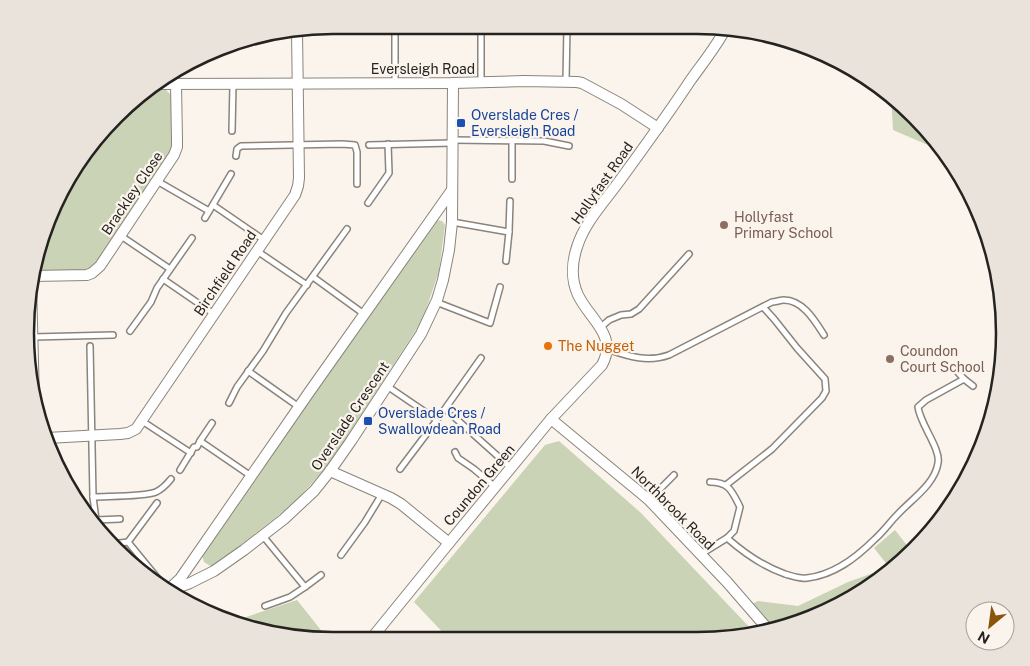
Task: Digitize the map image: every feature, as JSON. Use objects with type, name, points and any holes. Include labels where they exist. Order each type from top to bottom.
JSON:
[{"type":"street","name":"Hollyfast Road","points":[[607,349],[607,341],[586,309],[574,281],[574,256],[578,244],[590,222],[658,128],[722,35]]},
{"type":"street","name":"Birchfield Road","points":[[53,438],[92,436],[128,432],[136,429],[295,195],[298,186],[297,36]]},
{"type":"street","name":"Eversleigh Road","points":[[176,84],[582,82],[658,128]]},
{"type":"street","name":"Overslade Crescent","points":[[176,588],[214,571],[263,536],[314,492],[421,334],[436,302],[450,250],[452,222],[452,83]]},
{"type":"street","points":[[167,84],[176,84]]},
{"type":"street","name":"Brackley Close","points":[[40,276],[78,276],[92,273],[100,266],[174,155],[177,147],[176,84]]},
{"type":"street","name":"Overslade Crescent","points":[[174,586],[452,190]]},
{"type":"street","name":"Coundon Green","points":[[377,632],[551,419],[602,365],[606,358],[607,349]]},
{"type":"street","name":"Northbrook Road","points":[[551,419],[649,500],[764,624]]},
{"type":"street","points":[[330,471],[401,504],[449,543]]},
{"type":"lane","points":[[395,34],[396,83]]},
{"type":"lane","points":[[481,34],[481,82]]},
{"type":"lane","points":[[566,81],[567,34]]},
{"type":"lane","points":[[232,132],[233,84]]},
{"type":"lane","points":[[512,141],[512,179]]},
{"type":"lane","points":[[369,145],[544,141],[568,146]]},
{"type":"lane","points":[[368,203],[390,173],[388,144]]},
{"type":"lane","points":[[236,156],[241,146],[355,145],[357,152],[357,184]]},
{"type":"lane","points":[[206,218],[231,174]]},
{"type":"lane","points":[[157,181],[211,208],[265,240]]},
{"type":"lane","points":[[506,261],[510,201]]},
{"type":"lane","points":[[452,222],[509,232]]},
{"type":"lane","points":[[229,402],[286,313],[347,229]]},
{"type":"lane","points":[[120,235],[170,268]]},
{"type":"lane","points":[[130,331],[170,268],[192,238]]},
{"type":"lane","points":[[257,251],[307,285]]},
{"type":"lane","points":[[600,328],[609,320],[639,310],[688,254]]},
{"type":"lane","points":[[313,277],[364,314]]},
{"type":"lane","points":[[163,279],[214,314]]},
{"type":"lane","points":[[436,302],[490,323],[500,287]]},
{"type":"lane","points":[[607,349],[626,356],[652,359],[661,358],[772,302],[785,300],[797,303],[811,314],[824,335]]},
{"type":"lane","points":[[726,485],[772,449],[822,398],[826,391],[826,379],[797,348],[764,307]]},
{"type":"lane","points":[[34,344],[113,335]]},
{"type":"lane","points":[[90,346],[93,497],[95,514]]},
{"type":"lane","points":[[400,469],[481,358]]},
{"type":"lane","points":[[955,369],[973,386]]},
{"type":"lane","points":[[248,371],[299,407]]},
{"type":"lane","points":[[726,538],[762,565],[796,578],[806,578],[837,570],[877,538],[930,481],[938,465],[939,456],[919,415],[918,407],[926,400],[964,379]]},
{"type":"lane","points":[[387,386],[437,420]]},
{"type":"lane","points":[[453,416],[511,468]]},
{"type":"lane","points":[[142,421],[191,453]]},
{"type":"lane","points":[[180,470],[212,423]]},
{"type":"lane","points":[[200,441],[251,476]]},
{"type":"lane","points":[[455,452],[458,458],[474,469],[495,488]]},
{"type":"lane","points":[[649,500],[674,475]]},
{"type":"lane","points":[[93,497],[157,492],[171,479]]},
{"type":"lane","points":[[700,554],[734,531],[740,507],[726,485],[720,482],[710,482]]},
{"type":"lane","points":[[340,555],[365,522],[382,494]]},
{"type":"lane","points":[[119,543],[128,542],[157,503]]},
{"type":"lane","points":[[100,520],[120,518]]},
{"type":"lane","points":[[263,536],[305,587]]},
{"type":"lane","points":[[128,542],[151,570]]},
{"type":"lane","points":[[265,606],[290,597],[322,575]]},
{"type":"green space","points":[[164,88],[171,95],[172,145],[170,154],[91,269],[84,271],[41,271],[57,218],[84,167],[121,121],[151,96]]},
{"type":"green space","points":[[892,106],[909,121],[930,146],[893,130]]},
{"type":"green space","points":[[436,220],[442,221],[445,225],[439,271],[423,319],[330,463],[294,503],[228,555],[212,567],[204,562],[202,555]]},
{"type":"green space","points":[[559,441],[641,513],[749,627],[717,632],[442,632],[414,602],[545,445]]},
{"type":"green space","points":[[895,530],[908,546],[887,564],[874,548]]},
{"type":"green space","points":[[877,572],[847,592],[829,601],[774,622],[769,623],[752,604],[758,601],[798,606],[848,582]]},
{"type":"green space","points":[[297,600],[322,632],[294,630],[243,618]]},
{"type":"place","name":"Overslade Cres / Eversleigh Road","points":[[461,123]]},
{"type":"place","name":"Hollyfast Primary School","points":[[724,225]]},
{"type":"place","name":"The Nugget","points":[[548,346]]},
{"type":"place","name":"Coundon Court School","points":[[890,359]]},
{"type":"place","name":"Overslade Cres / Swallowdean Road","points":[[368,421]]}]
